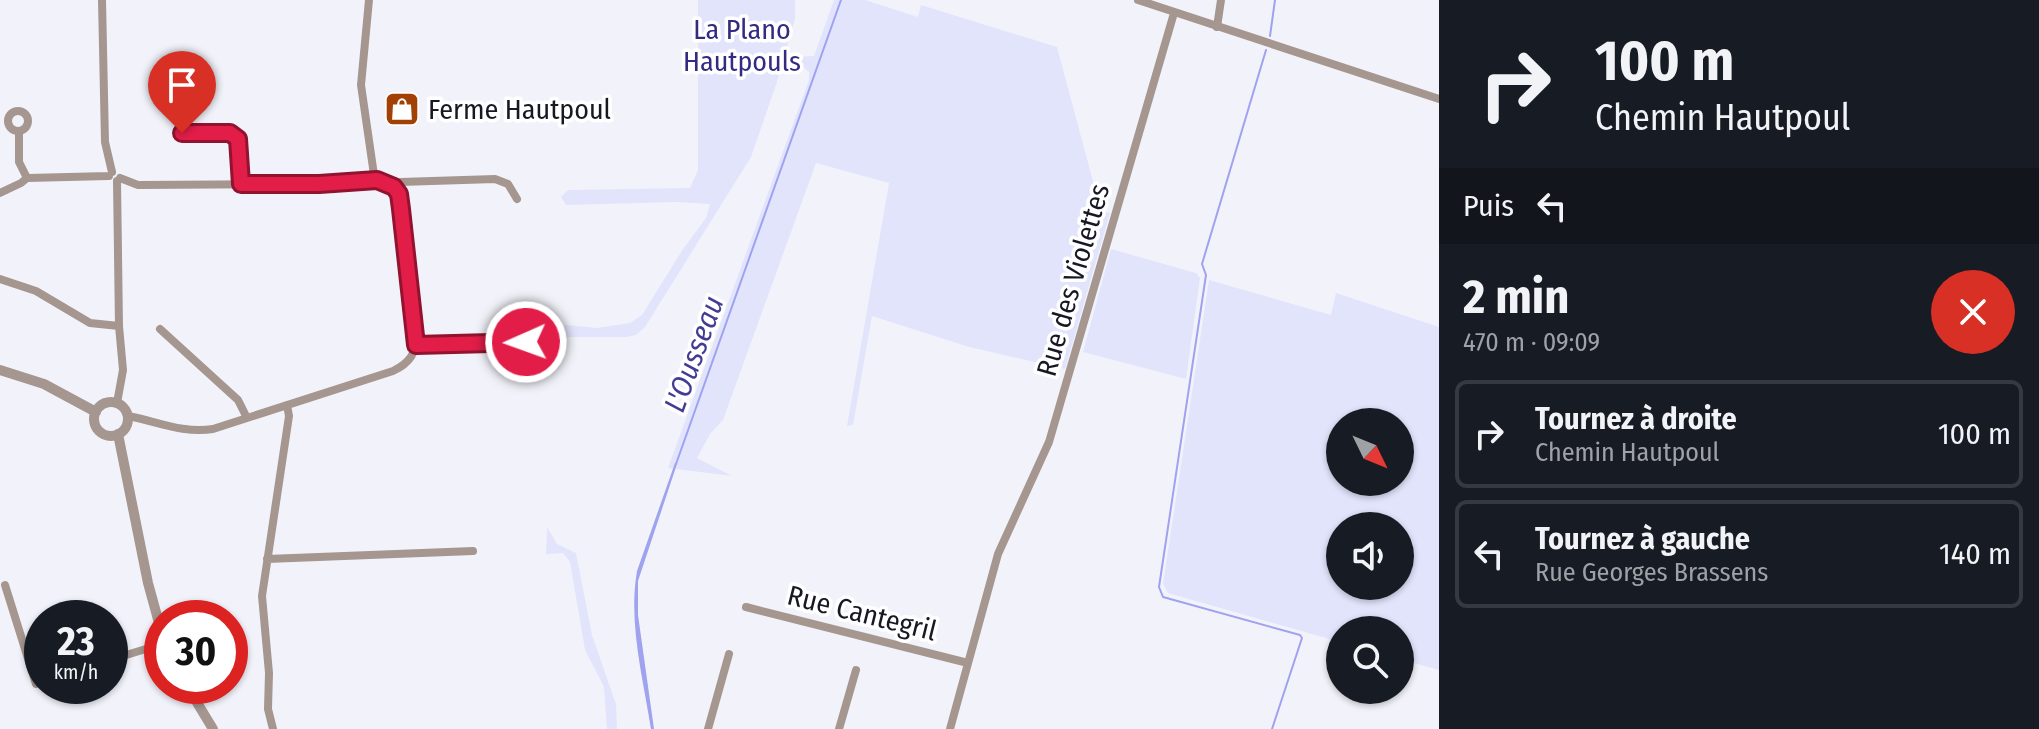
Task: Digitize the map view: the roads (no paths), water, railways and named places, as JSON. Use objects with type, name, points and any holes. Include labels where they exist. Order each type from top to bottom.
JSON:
[{"type":"street","points":[[102,0],[105,142],[115,177],[123,370],[117,403]]},
{"type":"street","points":[[369,0],[361,85],[370,154],[377,180]]},
{"type":"street","points":[[1141,0],[1439,99]]},
{"type":"street","points":[[1217,27],[1221,0]]},
{"type":"street","name":"Rue des Violettes","points":[[950,729],[998,554],[1049,442],[1174,13]]},
{"type":"street","points":[[19,132],[19,162],[27,178]]},
{"type":"street","points":[[182,133],[230,133],[238,139],[241,184]]},
{"type":"street","points":[[0,193],[27,178],[115,177],[134,184],[319,184],[377,180],[394,187],[399,194],[416,345],[412,358],[404,366],[213,429],[194,431],[128,416]]},
{"type":"street","points":[[394,187],[400,182],[495,179],[508,184],[517,199]]},
{"type":"street","points":[[0,279],[36,291],[90,323],[119,326]]},
{"type":"street","points":[[160,329],[238,400],[247,418]]},
{"type":"street","points":[[416,345],[526,342]]},
{"type":"street","points":[[0,370],[44,384],[96,412]]},
{"type":"street","points":[[105,403],[117,403],[128,416],[127,426],[118,434],[106,435],[98,430],[94,421],[96,412],[105,403]]},
{"type":"street","points":[[273,729],[268,709],[269,673],[262,596],[289,416],[287,405]]},
{"type":"street","points":[[118,434],[153,600]]},
{"type":"street","points":[[267,559],[473,551]]},
{"type":"street","points":[[5,585],[24,646]]},
{"type":"street","name":"Rue Cantegril","points":[[746,607],[968,663]]},
{"type":"street","points":[[708,729],[729,654]]},
{"type":"street","points":[[839,729],[856,670]]},
{"type":"street","points":[[198,704],[213,729]]},
{"type":"water","points":[[675,463],[638,581],[638,615],[654,729],[651,729],[638,650],[635,590],[637,571]]},
{"type":"waterway","name":"L'Ousseau","points":[[676,464],[841,0]]},
{"type":"waterway","points":[[1270,36],[1275,0]]},
{"type":"waterway","points":[[1266,50],[1202,264],[1206,275],[1159,587],[1163,597],[1300,635],[1302,638],[1272,729]]},
{"type":"place","name":"Ferme Hautpoul","points":[[402,109]]},
{"type":"park label","name":"La Plano Hautpouls","points":[[742,45]]}]
